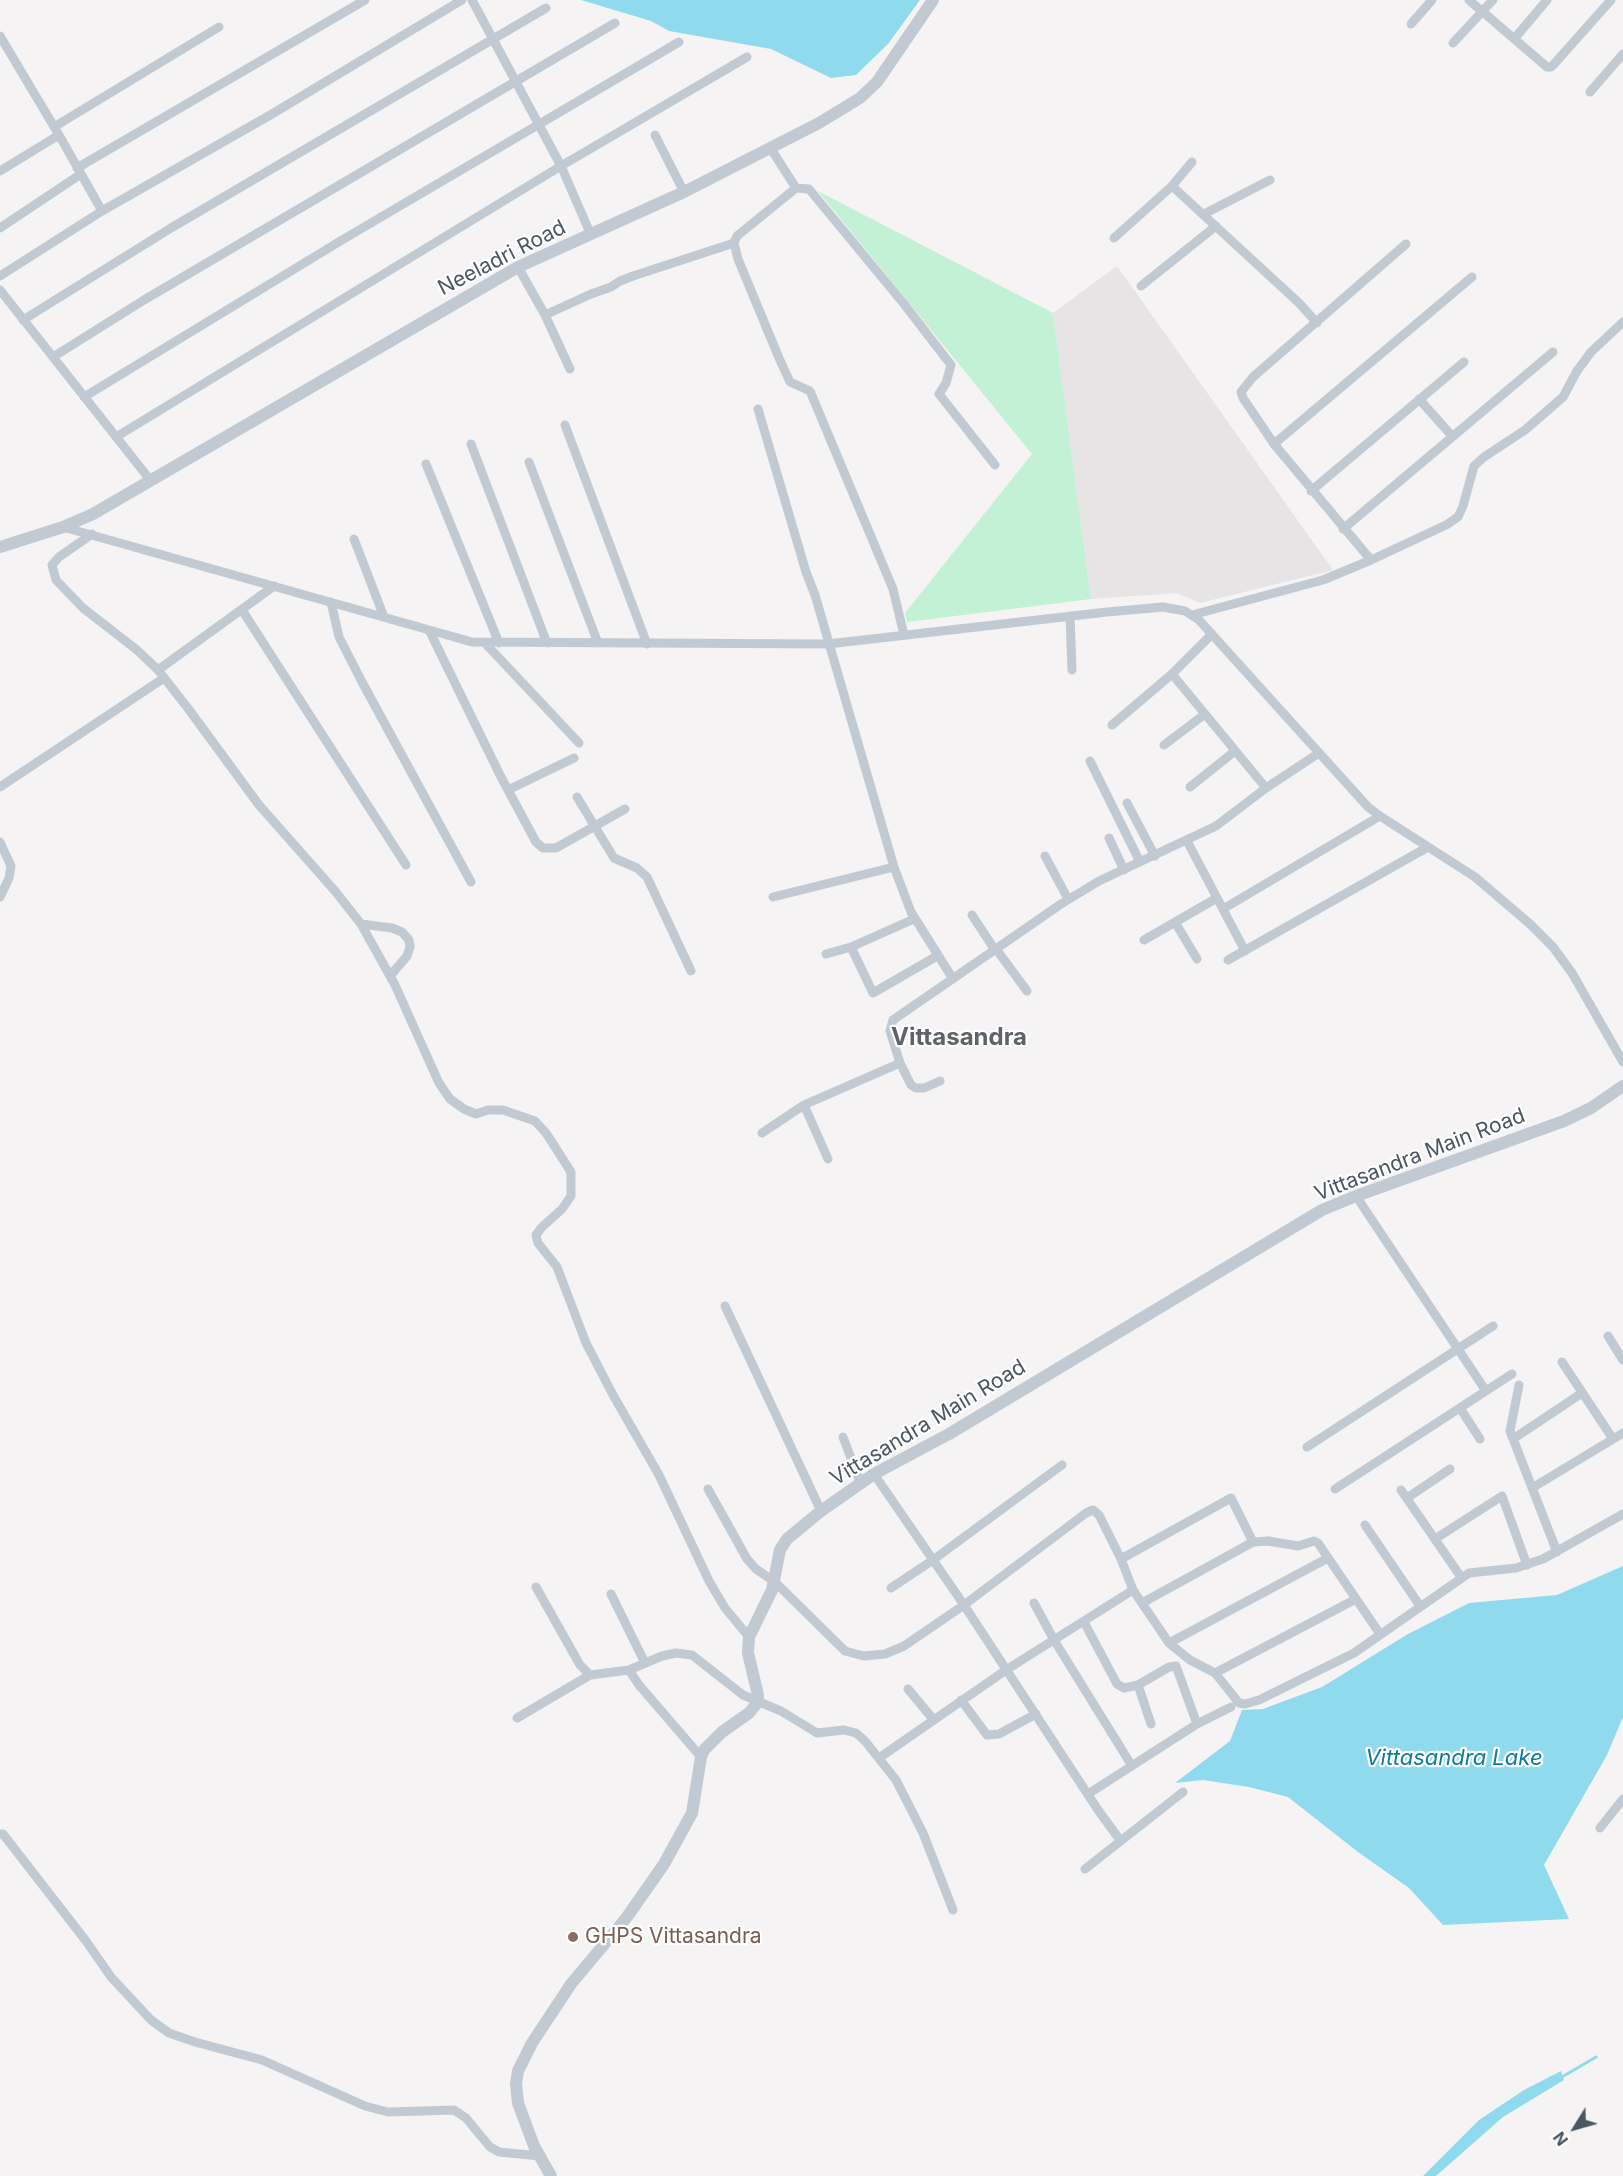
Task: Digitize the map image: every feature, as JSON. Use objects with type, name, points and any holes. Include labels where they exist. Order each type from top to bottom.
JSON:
[{"type":"street","points":[[0,228],[79,171],[365,0]]},
{"type":"street","points":[[0,276],[102,212],[272,114],[462,0]]},
{"type":"street","points":[[472,0],[561,166],[591,235]]},
{"type":"street","name":"Neeladri Road","points":[[0,548],[63,527],[93,514],[518,267],[684,192],[771,149],[835,113],[867,92],[888,67],[933,0]]},
{"type":"street","points":[[1411,24],[1432,0]]},
{"type":"street","points":[[1469,0],[1546,67],[1551,67],[1611,0]]},
{"type":"street","points":[[1453,43],[1493,0]]},
{"type":"street","points":[[1514,39],[1547,0]]},
{"type":"street","points":[[23,320],[180,223],[546,8]]},
{"type":"street","points":[[52,357],[144,300],[615,23]]},
{"type":"street","points":[[0,171],[57,131],[219,27]]},
{"type":"street","points":[[0,36],[102,212]]},
{"type":"street","points":[[84,396],[679,42]]},
{"type":"street","points":[[1590,92],[1623,54]]},
{"type":"street","points":[[116,437],[561,166],[747,57]]},
{"type":"street","points":[[655,135],[684,192]]},
{"type":"street","points":[[771,149],[795,188]]},
{"type":"street","points":[[1114,238],[1172,186],[1192,162]]},
{"type":"street","points":[[1204,214],[1269,180]]},
{"type":"street","points":[[1172,186],[1299,303],[1317,323]]},
{"type":"street","points":[[904,635],[893,590],[810,391],[790,382],[738,259],[734,243],[737,236],[795,188],[809,189],[951,365],[946,383],[939,394],[995,465]]},
{"type":"street","points":[[1141,286],[1216,226]]},
{"type":"street","points":[[545,315],[633,276],[734,243]]},
{"type":"street","points":[[1371,560],[1274,444],[1241,392],[1253,377],[1407,244]]},
{"type":"street","points":[[518,267],[545,315],[570,369]]},
{"type":"street","points":[[1274,444],[1472,278]]},
{"type":"street","points":[[0,290],[151,481]]},
{"type":"street","points":[[1192,615],[1323,580],[1446,525],[1458,517],[1474,466],[1526,430],[1563,396],[1591,352],[1623,321]]},
{"type":"street","points":[[1343,529],[1553,352]]},
{"type":"street","points":[[1311,491],[1464,362]]},
{"type":"street","points":[[1419,399],[1452,436]]},
{"type":"street","points":[[758,409],[806,572],[816,595],[828,644],[894,867],[914,919],[953,979]]},
{"type":"street","points":[[565,425],[647,644]]},
{"type":"street","points":[[471,444],[547,643]]},
{"type":"street","points":[[529,462],[598,643]]},
{"type":"street","points":[[426,464],[499,642]]},
{"type":"street","points":[[63,527],[472,642],[828,644],[1163,607],[1185,610],[1212,634],[1362,800],[1380,816],[1484,885],[1553,947],[1572,973],[1623,1062]]},
{"type":"street","points":[[92,534],[59,557],[52,565],[56,580],[83,608],[136,650],[161,674],[259,805],[361,924],[390,976],[426,1050],[439,1083],[450,1099],[476,1114],[488,1110],[503,1110],[535,1121],[546,1133],[571,1172],[571,1196],[562,1209],[536,1235],[538,1244],[557,1267],[586,1343],[659,1475],[709,1581],[726,1608],[749,1637],[748,1653],[758,1702],[749,1713],[714,1739],[701,1756],[692,1813],[664,1864],[627,1917],[571,1984],[532,2043],[518,2071],[516,2084],[518,2103],[526,2128],[551,2176]]},
{"type":"street","points":[[354,539],[384,617]]},
{"type":"street","points":[[0,787],[161,674],[274,586]]},
{"type":"street","points":[[331,602],[339,637],[471,882]]},
{"type":"street","points":[[242,610],[406,865]]},
{"type":"street","points":[[1070,616],[1072,670]]},
{"type":"street","points":[[429,630],[536,842],[543,848],[556,848],[625,809]]},
{"type":"street","points":[[1112,725],[1172,674],[1212,634]]},
{"type":"street","points":[[484,642],[579,742]]},
{"type":"street","points":[[1172,674],[1266,788]]},
{"type":"street","points":[[1164,746],[1205,714]]},
{"type":"street","points":[[1190,787],[1235,751]]},
{"type":"street","points":[[940,1081],[920,1089],[911,1085],[900,1063],[890,1031],[893,1020],[1068,899],[1089,886],[1216,826],[1266,788],[1319,753]]},
{"type":"street","points":[[508,790],[574,758]]},
{"type":"street","points":[[1090,761],[1140,862]]},
{"type":"street","points":[[577,797],[615,858],[637,868],[647,877],[691,971]]},
{"type":"street","points":[[1127,803],[1155,856]]},
{"type":"street","points":[[1223,909],[1380,816]]},
{"type":"street","points":[[1109,838],[1124,870]]},
{"type":"street","points":[[1187,841],[1245,951]]},
{"type":"street","points":[[0,842],[11,866],[9,878],[0,897]]},
{"type":"street","points":[[1228,960],[1428,847]]},
{"type":"street","points":[[1045,856],[1068,899]]},
{"type":"street","points":[[773,897],[894,867]]},
{"type":"street","points":[[1144,940],[1217,898]]},
{"type":"street","points":[[972,915],[1027,991]]},
{"type":"street","points":[[826,954],[851,947],[914,919]]},
{"type":"street","points":[[1175,922],[1197,959]]},
{"type":"street","points":[[361,924],[392,928],[402,932],[409,940],[410,947],[407,956],[390,976]]},
{"type":"street","points":[[851,947],[873,993],[937,956]]},
{"type":"street","points":[[762,1133],[804,1105],[900,1063]]},
{"type":"street","name":"Vittasandra Main Road","points":[[749,1637],[769,1599],[783,1544],[821,1511],[860,1482],[949,1434],[1308,1218],[1356,1196],[1564,1121],[1591,1108],[1623,1086]]},
{"type":"street","points":[[804,1105],[828,1158]]},
{"type":"street","points":[[1356,1196],[1486,1391]]},
{"type":"street","points":[[725,1305],[821,1511]]},
{"type":"street","points":[[1307,1447],[1493,1326]]},
{"type":"street","points":[[1608,1336],[1623,1360]]},
{"type":"street","points":[[1562,1362],[1612,1439]]},
{"type":"street","points":[[1335,1489],[1512,1374]]},
{"type":"street","points":[[1519,1385],[1510,1431],[1557,1552]]},
{"type":"street","points":[[1513,1439],[1582,1393]]},
{"type":"street","points":[[1460,1408],[1480,1439]]},
{"type":"street","points":[[1532,1488],[1623,1432]]},
{"type":"street","points":[[843,1437],[860,1482]]},
{"type":"street","points":[[891,1588],[1062,1465]]},
{"type":"street","points":[[1450,1469],[1404,1494],[1461,1577]]},
{"type":"street","points":[[874,1474],[1120,1840]]},
{"type":"street","points":[[708,1489],[747,1559],[756,1569],[775,1582],[845,1651],[864,1656],[885,1654],[904,1646],[1093,1510],[1099,1515],[1121,1559],[1133,1590],[1170,1643],[1190,1660],[1215,1673],[1239,1703],[1245,1704],[1259,1700],[1346,1658],[1461,1577],[1477,1571],[1527,1565],[1557,1552],[1623,1514]]},
{"type":"street","points":[[1435,1539],[1502,1496],[1527,1565]]},
{"type":"street","points":[[1121,1559],[1232,1498],[1253,1542]]},
{"type":"street","points":[[1365,1525],[1420,1606]]},
{"type":"street","points":[[1142,1603],[1253,1542],[1268,1541],[1298,1546],[1314,1541],[1318,1543],[1380,1634]]},
{"type":"street","points":[[1170,1643],[1328,1558]]},
{"type":"street","points":[[536,1587],[580,1665],[590,1675]]},
{"type":"street","points":[[879,1758],[1006,1670],[1133,1590]]},
{"type":"street","points":[[611,1594],[645,1663]]},
{"type":"street","points":[[1215,1673],[1356,1599]]},
{"type":"street","points":[[1034,1603],[1054,1640],[1132,1766]]},
{"type":"street","points":[[1084,1622],[1117,1684],[1124,1688],[1138,1685],[1176,1666],[1197,1724]]},
{"type":"street","points":[[517,1718],[590,1675],[629,1670],[676,1653],[692,1656],[731,1686],[758,1702],[781,1711],[817,1733],[844,1730],[855,1733],[896,1779],[923,1833],[953,1910]]},
{"type":"street","points":[[629,1670],[639,1685],[701,1756]]},
{"type":"street","points":[[1138,1685],[1151,1724]]},
{"type":"street","points":[[908,1689],[933,1719]]},
{"type":"street","points":[[961,1700],[987,1735],[999,1734],[1036,1714]]},
{"type":"street","points":[[1088,1794],[1197,1724],[1231,1707]]},
{"type":"street","points":[[1085,1869],[1182,1792]]},
{"type":"street","points":[[1600,1828],[1623,1799]]},
{"type":"street","points":[[0,1834],[3,1834],[111,1977],[151,2020],[169,2033],[262,2060],[365,2106],[388,2112],[454,2110],[466,2118],[490,2147],[499,2152],[540,2156]]},
{"type":"shaded area","points":[[1117,266],[1333,570],[1200,603],[1177,593],[1091,599],[1053,313]]},
{"type":"green space","points":[[818,191],[1053,313],[1091,599],[907,622],[905,613],[1032,454]]},
{"type":"water","points":[[581,0],[920,0],[888,44],[856,75],[831,78],[771,49],[669,31],[651,21]]},
{"type":"water","name":"Vittasandra Lake","points":[[1623,1566],[1623,1717],[1607,1755],[1544,1865],[1569,1919],[1443,1925],[1409,1888],[1358,1852],[1288,1797],[1249,1787],[1203,1780],[1175,1783],[1230,1741],[1242,1710],[1263,1709],[1322,1687],[1408,1634],[1469,1603],[1557,1595]]},
{"type":"water","points":[[1561,2071],[1564,2080],[1503,2117],[1436,2176],[1423,2176],[1479,2120],[1524,2090]]},
{"type":"waterway","points":[[1562,2077],[1596,2057]]},
{"type":"place","name":"GHPS Vittasandra","points":[[573,1937]]},
{"type":"district","name":"Vittasandra","points":[[959,1038]]}]
